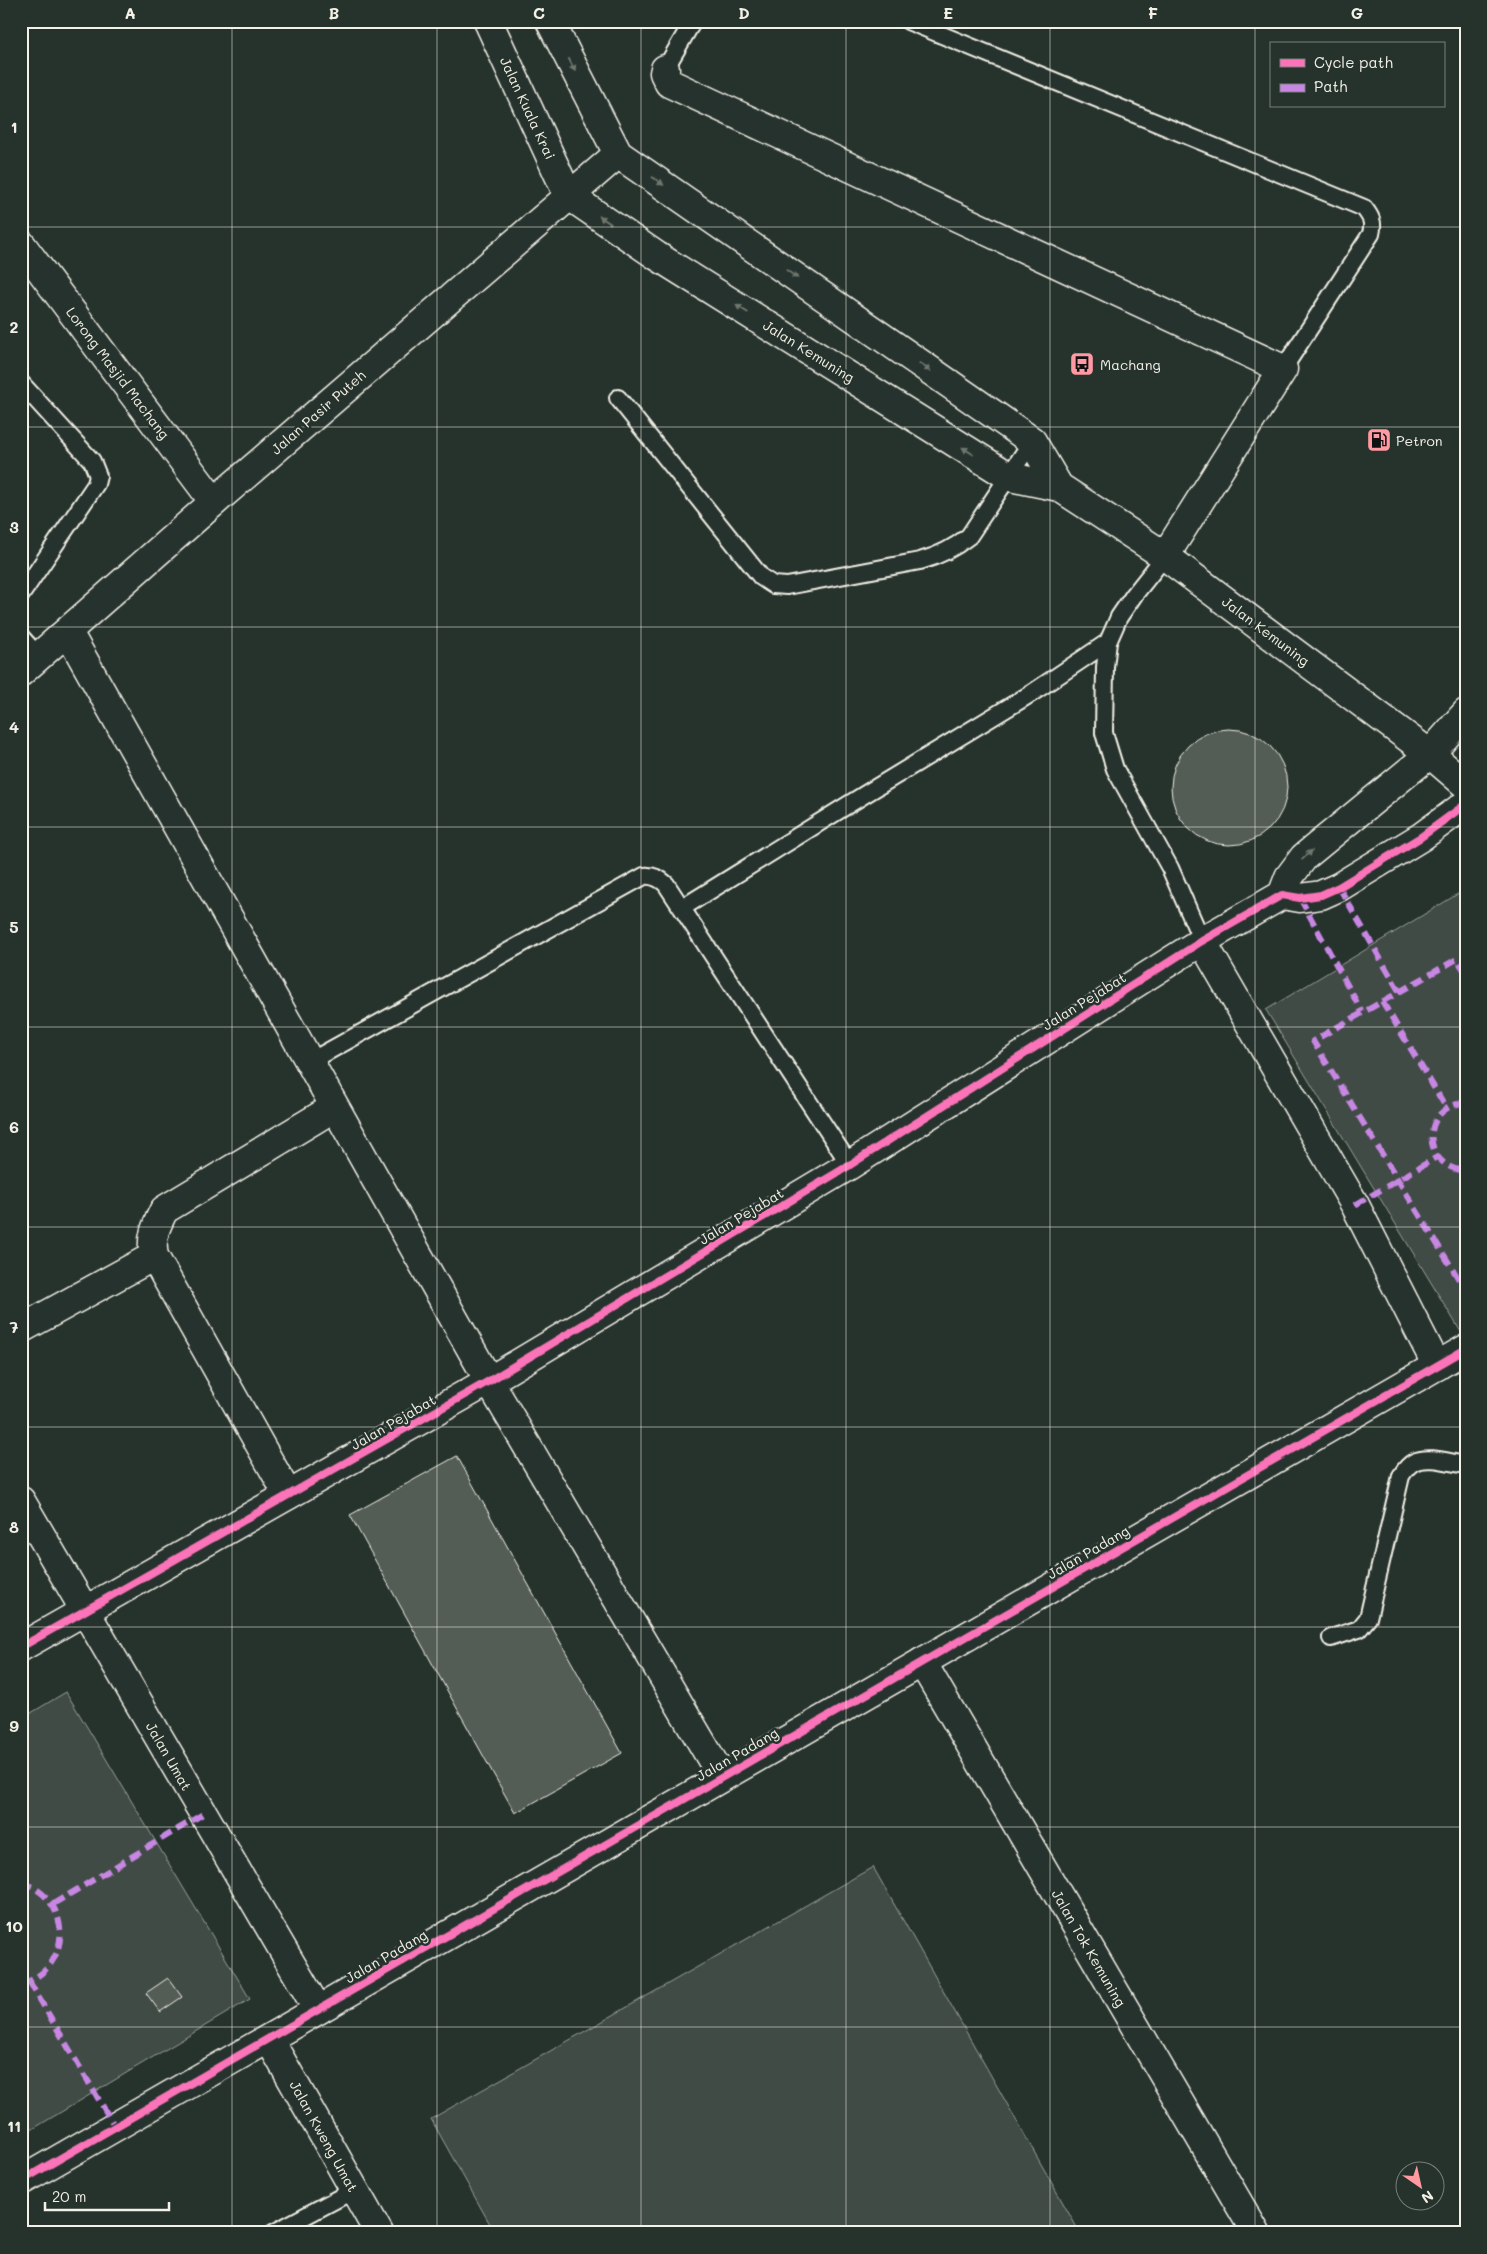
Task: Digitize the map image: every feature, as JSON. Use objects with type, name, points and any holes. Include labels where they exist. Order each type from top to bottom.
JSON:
[{"type":"street","name":"Jalan Kuala Krai","points":[[488,21],[568,195]]},
{"type":"street","points":[[550,21],[618,154]]},
{"type":"street","points":[[665,69],[664,73],[670,83],[1283,369],[1164,556]]},
{"type":"street","name":"Jalan Pasir Puteh","points":[[30,665],[214,502],[568,195],[618,154]]},
{"type":"street","name":"Jalan Kemuning","points":[[618,154],[1032,441],[1059,486]]},
{"type":"street","name":"Jalan Kemuning","points":[[568,195],[657,256],[1010,476],[1059,486],[1164,556],[1430,754],[1466,785]]},
{"type":"street","name":"Lorong Masjid Machang","points":[[21,244],[214,502]]},
{"type":"street","points":[[68,632],[489,1381],[722,1777]]},
{"type":"street","points":[[1466,713],[1430,754],[1304,857],[1289,877],[1282,896],[1300,898],[1321,895],[1339,887],[1421,837],[1466,804]]},
{"type":"street","name":"Jalan Pejabat","points":[[21,1647],[489,1381],[850,1165],[1202,941],[1282,896]]},
{"type":"street","points":[[1202,941],[1355,1205],[1437,1366]]},
{"type":"street","points":[[288,1495],[154,1256],[152,1246],[153,1235],[164,1210],[335,1107]]},
{"type":"street","points":[[21,1329],[154,1256]]},
{"type":"street","name":"Jalan Padang","points":[[21,2181],[1466,1349]]},
{"type":"street","name":"Jalan Umat","points":[[21,1501],[318,2010]]},
{"type":"street","name":"Jalan Tok Kemuning","points":[[922,1662],[1256,2233]]},
{"type":"street","name":"Jalan Kweng Umat","points":[[269,2039],[380,2233]]},
{"type":"lane","points":[[665,69],[692,21]]},
{"type":"lane","points":[[908,21],[1364,208],[1371,217],[1373,225],[1371,234],[1283,369]]},
{"type":"lane","points":[[21,384],[92,461],[98,476],[96,484],[21,596]]},
{"type":"lane","points":[[618,398],[760,576],[773,585],[797,584],[920,561],[939,556],[956,547],[969,536],[1032,441]]},
{"type":"lane","points":[[1164,556],[1119,617],[1108,642],[1105,667],[1104,733],[1116,769],[1170,868],[1202,941]]},
{"type":"lane","points":[[21,637],[30,665]]},
{"type":"lane","points":[[682,908],[866,793],[1032,694],[1108,642]]},
{"type":"lane","points":[[310,1062],[644,876],[655,876],[661,880],[682,908],[850,1165]]},
{"type":"lane","points":[[1331,1638],[1359,1629],[1368,1618],[1401,1476],[1407,1468],[1414,1462],[1425,1460],[1466,1464]]},
{"type":"lane","points":[[274,2233],[354,2190]]},
{"type":"shaded area","points":[[1466,889],[1466,1329],[1461,1332],[1266,1010]]},
{"type":"shaded area","points":[[66,1692],[250,1999],[21,2136],[21,1719]]},
{"type":"shaded area","points":[[873,1867],[1080,2233],[495,2233],[431,2119]]},
{"type":"building","points":[[1229,729],[1251,733],[1261,738],[1270,746],[1278,755],[1283,765],[1287,787],[1283,809],[1278,819],[1270,828],[1261,836],[1251,841],[1229,845],[1207,841],[1197,836],[1188,828],[1180,819],[1175,809],[1171,787],[1175,765],[1180,755],[1188,746],[1197,738],[1207,733]]},
{"type":"building","points":[[457,1456],[622,1753],[515,1813],[350,1515]]},
{"type":"building","points":[[168,1978],[182,1997],[160,2012],[146,1993]]},
{"type":"marked path","points":[[1339,887],[1399,991]]},
{"type":"marked path","points":[[1300,898],[1362,1012]]},
{"type":"marked path","points":[[1466,973],[1457,959],[1313,1041],[1466,1291]]},
{"type":"marked path","points":[[1382,1001],[1447,1109]]},
{"type":"marked path","points":[[1466,1103],[1451,1106],[1440,1114],[1434,1124],[1432,1136],[1433,1148],[1440,1159],[1451,1167],[1466,1171]]},
{"type":"marked path","points":[[1355,1205],[1437,1157]]},
{"type":"marked path","points":[[53,1904],[203,1814]]},
{"type":"marked path","points":[[21,1882],[38,1890],[50,1902],[58,1917],[60,1933],[58,1949],[51,1964],[38,1976],[21,1984]]},
{"type":"marked path","points":[[29,1981],[115,2127]]},
{"type":"cycle path","points":[[21,1647],[489,1381],[850,1165],[1202,941],[1282,895],[1300,898],[1321,895],[1339,887],[1421,837],[1466,804]]},
{"type":"cycle path","points":[[21,2181],[1466,1349]]},
{"type":"place","name":"Machang","points":[[1082,364]]},
{"type":"place","name":"Petron","points":[[1379,440]]}]
